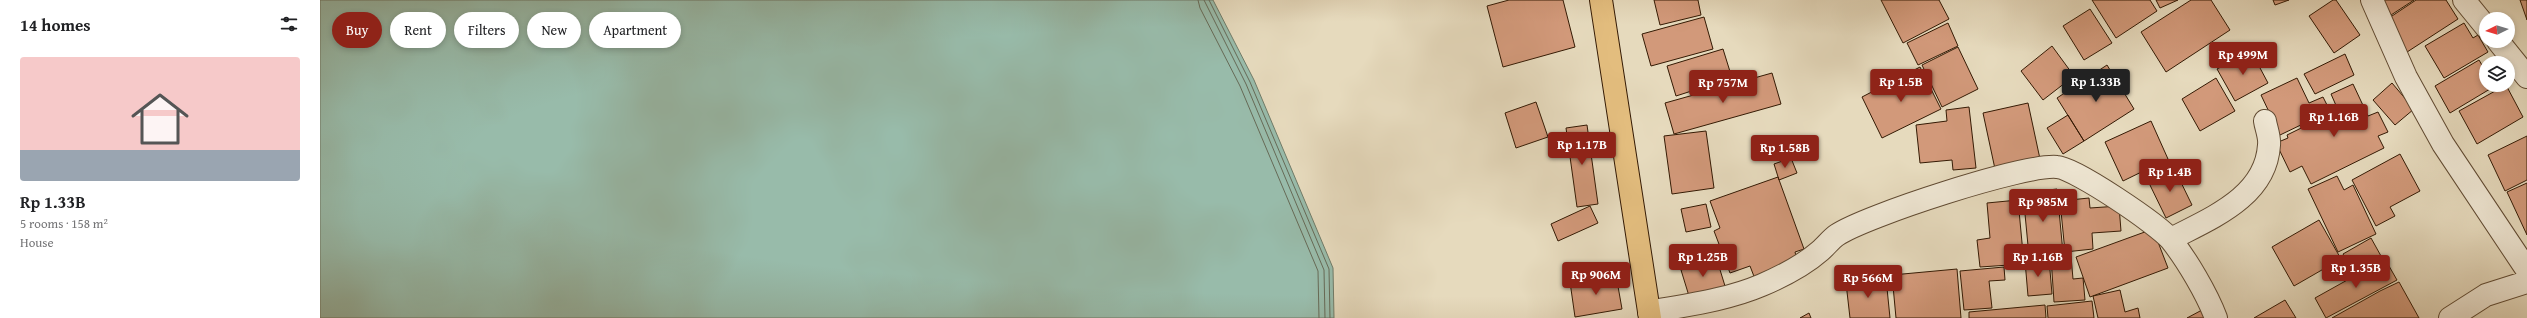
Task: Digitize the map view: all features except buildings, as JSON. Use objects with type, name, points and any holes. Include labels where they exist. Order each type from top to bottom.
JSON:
[{"type":"highway","points":[[1601,0],[1649,315]]},
{"type":"street","points":[[2372,0],[2406,76],[2443,144],[2527,270]]},
{"type":"street","points":[[2464,0],[2479,18]]},
{"type":"street","points":[[2504,48],[2527,77]]},
{"type":"street","points":[[2171,239],[2216,215],[2242,198],[2262,176],[2269,144],[2265,121]]},
{"type":"street","points":[[1649,315],[1730,296],[1761,286],[1794,270],[1819,252],[1837,235],[1875,218],[1983,182],[2032,170],[2056,167],[2069,170],[2122,202],[2171,239],[2216,318]]},
{"type":"street","points":[[2450,318],[2486,295],[2527,282]]},
{"type":"water","points":[[320,0],[1213,0],[1254,80],[1333,268],[1334,318],[320,318]]}]
